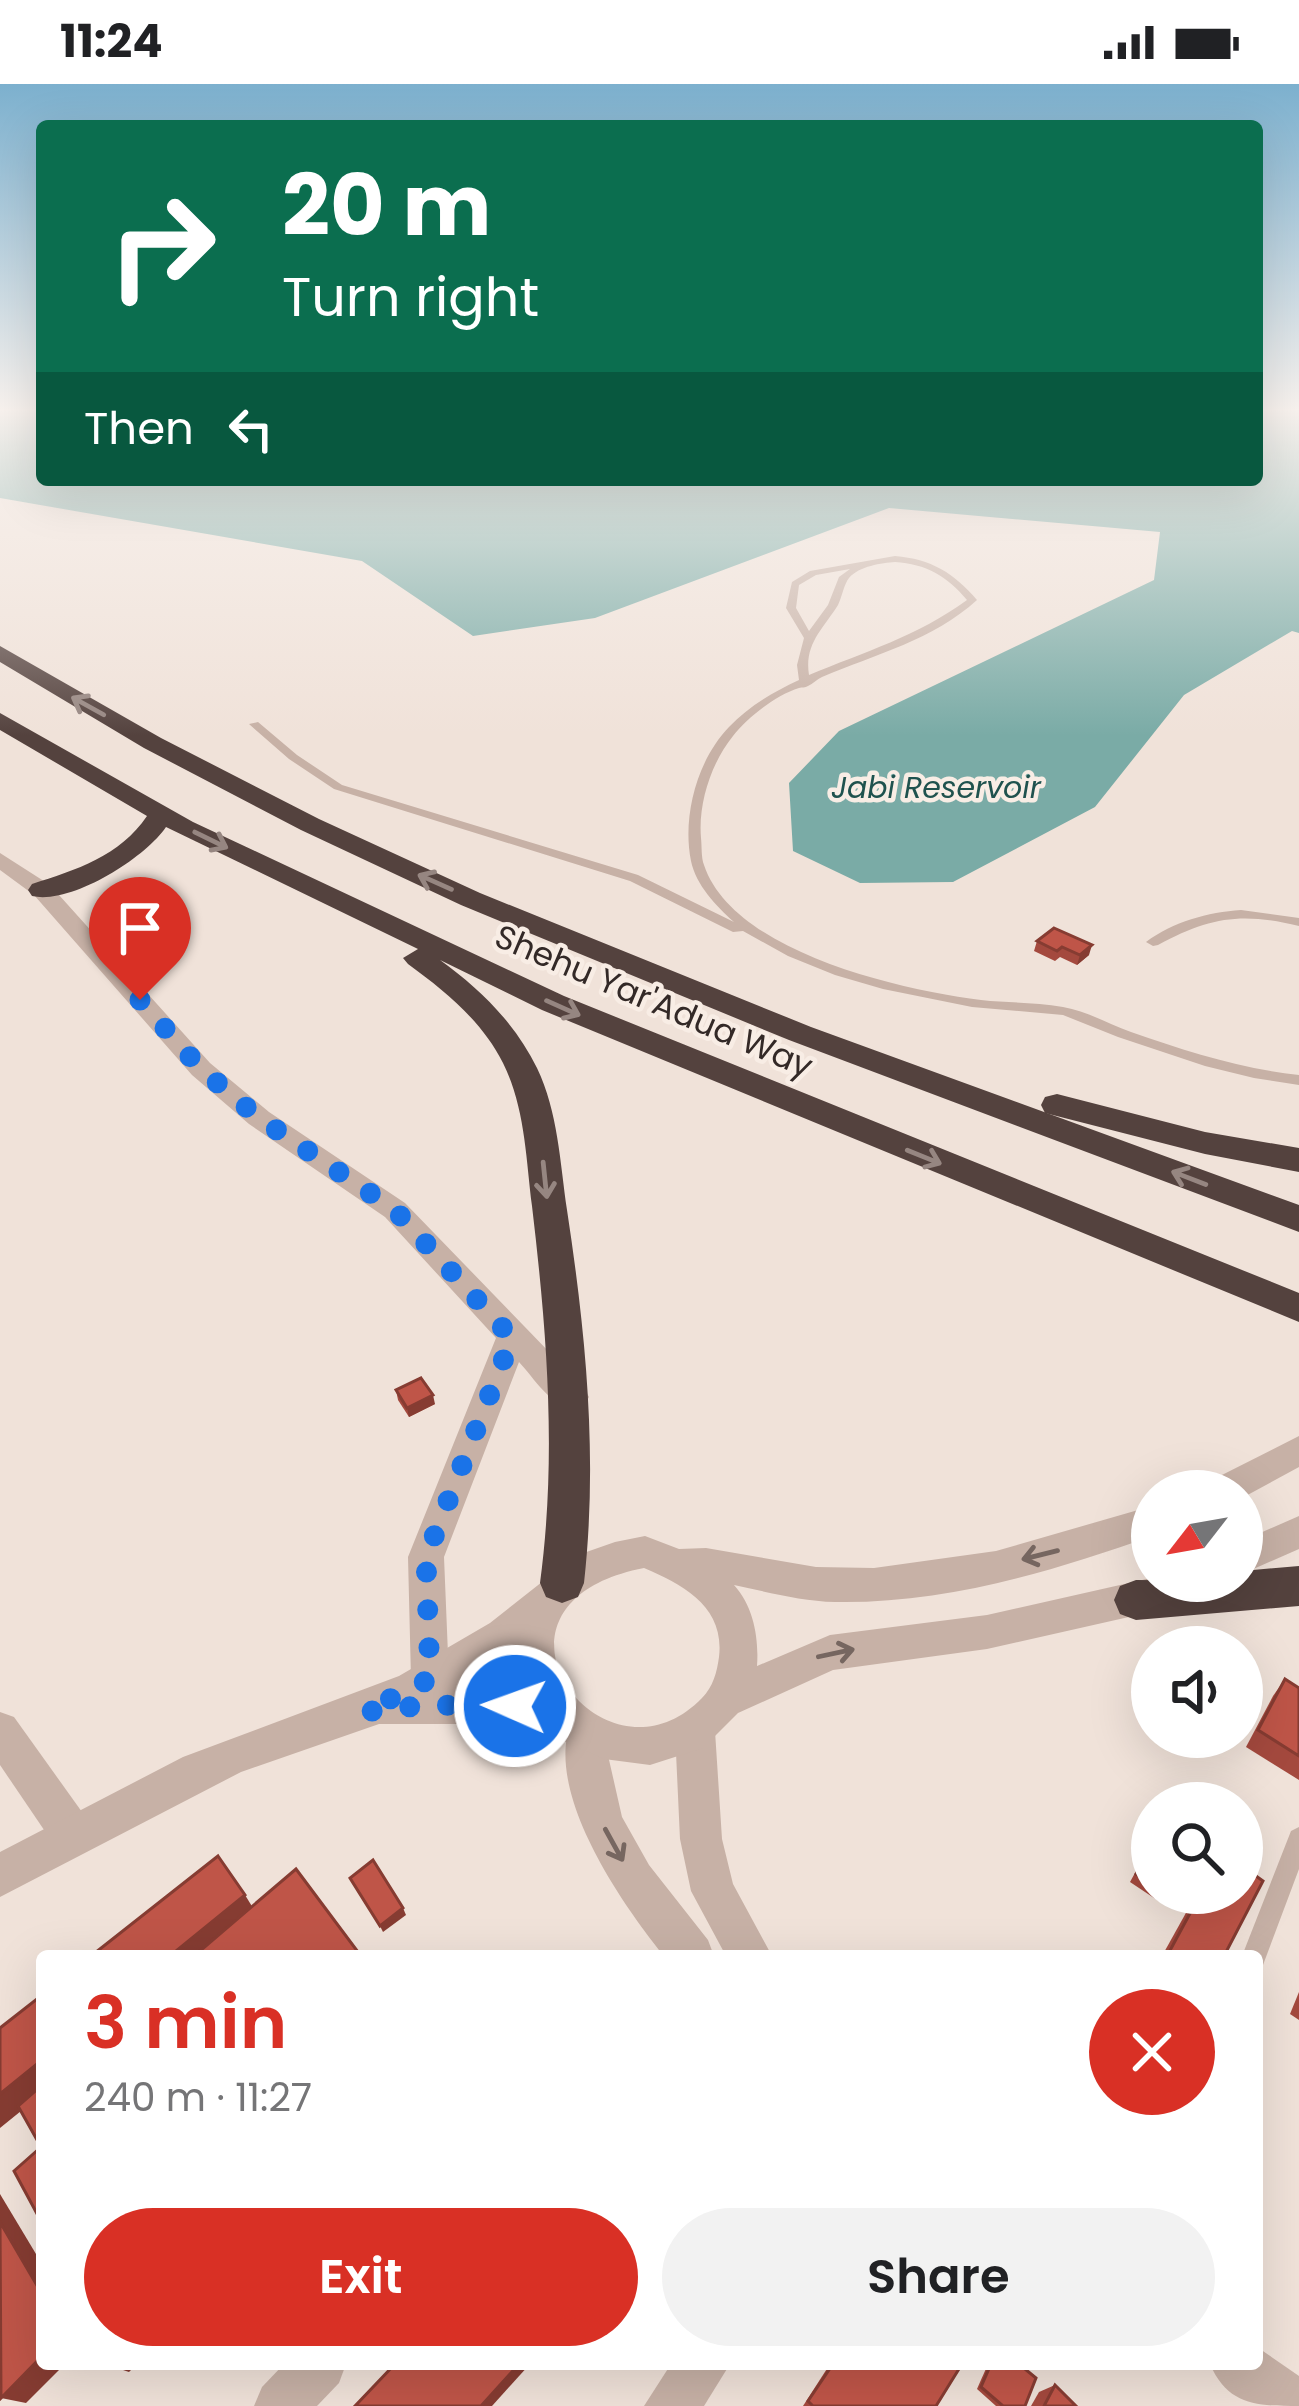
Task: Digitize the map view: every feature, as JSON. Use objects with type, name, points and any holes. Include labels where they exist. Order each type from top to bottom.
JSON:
[{"type":"highway","name":"Shehu Yar'Adua Way","points":[[0,652],[171,752],[389,862],[525,922],[1299,1219]]},
{"type":"highway","name":"Shehu Yar'Adua Way","points":[[0,720],[162,814],[298,882],[685,1060],[1284,1302]]},
{"type":"highway","points":[[42,890],[116,864],[150,835],[162,814]]},
{"type":"highway","points":[[298,882],[453,983],[506,1035],[530,1085],[572,1397],[574,1461],[556,1592]]},
{"type":"highway","points":[[833,1044],[1123,1124],[1299,1160]]},
{"type":"highway","points":[[1263,1589],[1299,1586]]},
{"type":"street","points":[[0,860],[42,890],[201,1069],[259,1118],[395,1210],[572,1397]]},
{"type":"street","points":[[430,1679],[426,1557],[512,1338]]},
{"type":"street","points":[[1262,1470],[1299,1450]]},
{"type":"street","points":[[0,1876],[72,1834],[229,1757],[364,1712],[430,1679],[510,1632],[556,1592],[611,1556],[646,1552],[835,1585],[919,1579],[1049,1553],[1131,1528]]},
{"type":"street","points":[[1263,1548],[1299,1532]]},
{"type":"street","points":[[679,1561],[708,1578],[728,1601],[741,1632],[741,1666],[728,1698]]},
{"type":"street","points":[[556,1592],[534,1643],[538,1676],[557,1711],[582,1730],[585,1772],[595,1810],[630,1874],[687,1950]]},
{"type":"street","points":[[364,1712],[491,1703],[539,1709],[622,1746],[660,1744],[695,1731],[728,1698],[830,1653],[987,1632],[1131,1601]]},
{"type":"street","points":[[0,1731],[72,1834]]},
{"type":"street","points":[[695,1731],[701,1839],[712,1891],[746,1950]]},
{"type":"street","points":[[281,2406],[314,2370]]},
{"type":"street","points":[[671,2406],[699,2370]]},
{"type":"street","points":[[1245,2370],[1296,2406]]},
{"type":"lane","points":[[772,945],[734,918],[710,889],[691,843],[696,803],[732,729],[777,697],[909,640],[956,615],[972,600],[937,566],[910,559],[813,573],[795,584],[791,608],[807,636]]},
{"type":"lane","points":[[805,684],[799,660],[807,636],[840,597],[844,578],[860,566]]},
{"type":"lane","points":[[254,724],[338,787],[634,878],[832,969],[974,1003],[1064,1012],[1229,1065],[1299,1080]]},
{"type":"lane","points":[[1153,942],[1204,916],[1241,913],[1299,922]]},
{"type":"lane","points":[[1256,1950],[1299,1839]]},
{"type":"water","name":"Jabi Reservoir","points":[[123,519],[859,519],[595,618],[473,636],[362,561]]},
{"type":"water","name":"Jabi Reservoir","points":[[1017,519],[1299,519],[1299,633],[1292,631],[1184,695],[1095,807],[953,882],[860,883],[793,851],[789,783],[839,731],[1154,580],[1160,532]]},
{"type":"building","points":[[1054,928],[1092,945],[1080,955],[1037,941]]},
{"type":"building","points":[[421,1378],[433,1395],[407,1408],[396,1390]]},
{"type":"building","points":[[1285,1679],[1299,1688],[1299,1756],[1263,1733],[1263,1721]]},
{"type":"building","points":[[218,1856],[245,1895],[177,1950],[99,1950]]},
{"type":"building","points":[[373,1860],[403,1908],[380,1926],[350,1878]]},
{"type":"building","points":[[296,1869],[357,1950],[201,1950]]},
{"type":"building","points":[[1190,1914],[1246,1914],[1227,1950],[1170,1950]]},
{"type":"building","points":[[36,2000],[36,2065],[0,2094],[0,2028]]},
{"type":"building","points":[[36,2090],[36,2138],[18,2106]]},
{"type":"building","points":[[36,2151],[36,2212],[14,2171]]},
{"type":"building","points":[[0,2222],[36,2284],[36,2362],[1,2398]]},
{"type":"building","points":[[389,2370],[514,2370],[481,2406],[355,2406]]},
{"type":"building","points":[[829,2370],[958,2370],[936,2406],[813,2406],[808,2401]]},
{"type":"building","points":[[988,2370],[1026,2370],[1036,2378],[1025,2406],[1003,2406],[981,2387]]},
{"type":"building","points":[[1055,2385],[1076,2406],[1044,2406]]},
{"type":"route","points":[[140,1000],[201,1069],[259,1118],[395,1210],[512,1338],[426,1557],[430,1679],[364,1712],[426,1705],[515,1706]]}]
